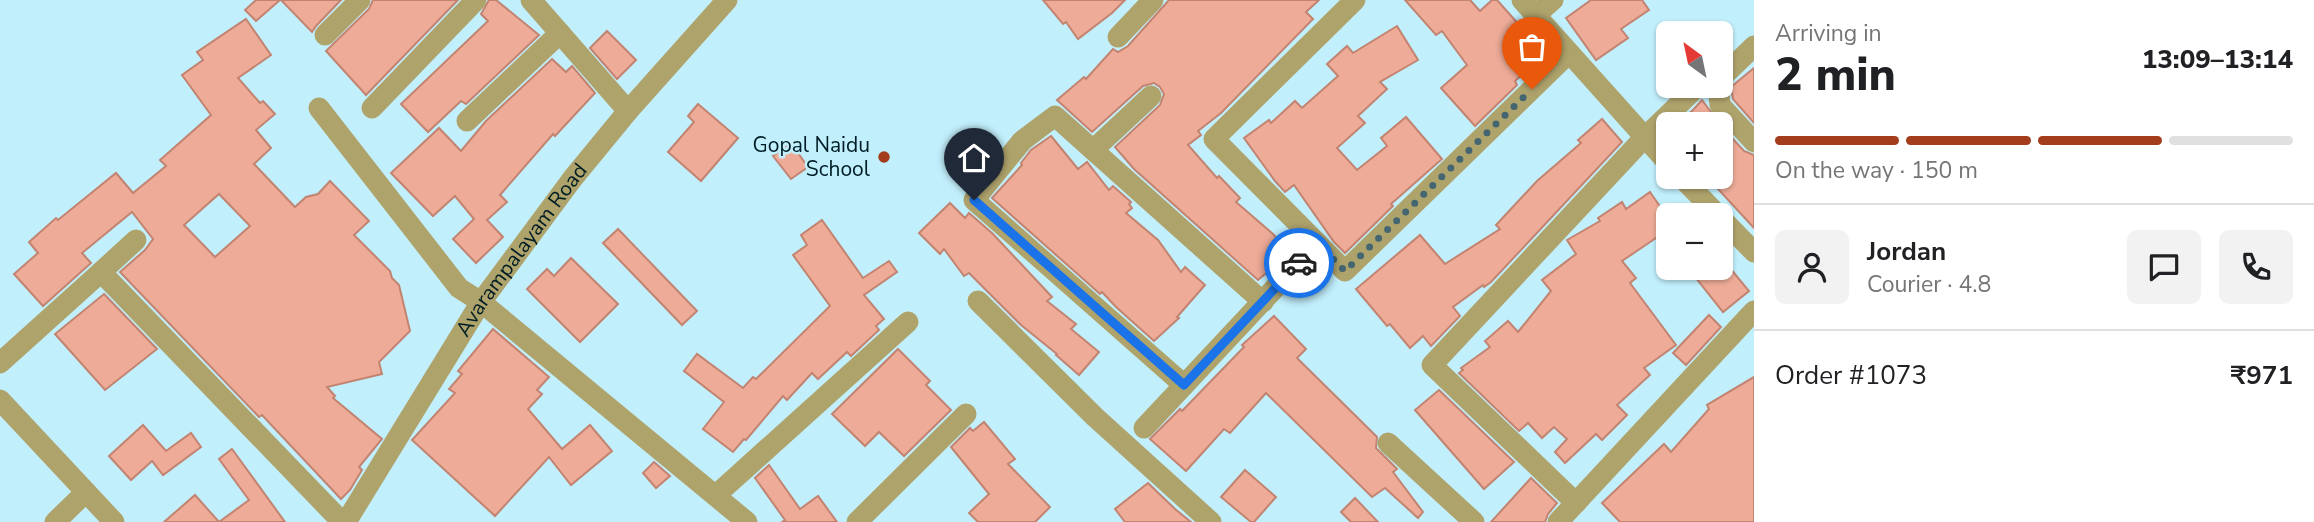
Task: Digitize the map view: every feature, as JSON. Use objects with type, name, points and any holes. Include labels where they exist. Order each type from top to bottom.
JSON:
[{"type":"street","points":[[325,35],[360,0]]},
{"type":"street","points":[[372,108],[476,0]]},
{"type":"street","points":[[531,0],[628,111]]},
{"type":"street","name":"Avarampalayam Road","points":[[344,522],[481,302],[573,178],[628,111],[727,0]]},
{"type":"street","points":[[1118,37],[1153,0]]},
{"type":"street","points":[[1355,0],[1214,139],[1345,271],[1569,53]]},
{"type":"street","points":[[1553,0],[1529,8],[1656,150]]},
{"type":"street","points":[[1733,52],[1754,32]]},
{"type":"street","points":[[467,121],[560,33]]},
{"type":"street","points":[[1733,66],[1754,46]]},
{"type":"street","points":[[1093,150],[1151,96]]},
{"type":"street","points":[[1576,503],[1432,365],[1644,138],[1686,98]]},
{"type":"street","points":[[1719,98],[1720,105],[1754,142]]},
{"type":"street","points":[[319,108],[459,288],[481,302],[747,522]]},
{"type":"street","points":[[1184,385],[974,200],[1022,141],[1055,116],[1263,302]]},
{"type":"street","points":[[1693,189],[1706,203]]},
{"type":"street","points":[[1733,230],[1754,252]]},
{"type":"street","points":[[0,363],[136,240]]},
{"type":"street","points":[[1144,428],[1317,243]]},
{"type":"street","points":[[101,272],[344,522]]},
{"type":"street","points":[[978,301],[1095,417],[1212,522]]},
{"type":"street","points":[[1558,522],[1754,311]]},
{"type":"street","points":[[716,495],[908,322]]},
{"type":"street","points":[[0,400],[114,522]]},
{"type":"street","points":[[857,522],[966,414]]},
{"type":"street","points":[[1388,443],[1474,522]]},
{"type":"street","points":[[55,522],[86,492]]},
{"type":"building","points":[[256,0],[280,0],[256,21],[245,10]]},
{"type":"building","points":[[281,0],[341,0],[312,32]]},
{"type":"building","points":[[373,0],[458,0],[366,95],[326,51],[369,9]]},
{"type":"building","points":[[489,0],[496,0],[539,35],[466,104],[461,101],[428,132],[401,104],[488,21],[481,14]]},
{"type":"building","points":[[1043,0],[1125,0],[1078,39],[1066,22],[1063,24]]},
{"type":"building","points":[[1169,0],[1319,0],[1306,12],[1313,19],[1221,113],[1198,131],[1201,135],[1188,145],[1217,178],[1219,176],[1240,198],[1236,202],[1273,234],[1290,253],[1258,280],[1134,169],[1115,147],[1160,105],[1164,94],[1160,87],[1154,83],[1143,86],[1092,132],[1057,100],[1084,77],[1086,79],[1113,49],[1118,52],[1128,46]]},
{"type":"building","points":[[1405,0],[1470,0],[1480,11],[1492,0],[1497,0],[1545,54],[1515,81],[1517,85],[1475,126],[1441,88],[1467,65],[1442,31],[1436,35]]},
{"type":"building","points":[[1591,0],[1642,0],[1649,10],[1621,29],[1628,38],[1596,60],[1566,18]]},
{"type":"building","points":[[246,19],[271,55],[238,78],[260,103],[263,101],[275,114],[256,130],[271,148],[254,164],[295,207],[306,197],[318,194],[330,181],[369,221],[354,235],[390,271],[392,278],[399,285],[410,331],[379,362],[382,374],[327,387],[335,396],[333,398],[382,439],[359,467],[362,470],[341,499],[120,272],[145,250],[153,239],[132,212],[82,253],[91,263],[43,306],[14,274],[38,253],[29,242],[56,218],[58,220],[116,173],[133,193],[166,166],[160,160],[211,115],[182,75],[203,60],[197,52]],"holes":[[[219,194],[250,226],[215,257],[184,225]]]},
{"type":"building","points":[[1397,26],[1418,60],[1380,82],[1387,89],[1358,116],[1365,123],[1337,148],[1357,170],[1387,146],[1381,138],[1406,117],[1442,159],[1391,204],[1393,206],[1345,253],[1334,242],[1294,185],[1285,192],[1244,138],[1269,120],[1271,123],[1295,101],[1302,108],[1338,76],[1327,64],[1347,46],[1353,53]]},
{"type":"building","points":[[607,31],[636,60],[617,79],[590,48]]},
{"type":"building","points":[[552,59],[566,72],[572,66],[595,93],[555,136],[553,134],[500,195],[507,202],[487,220],[503,237],[476,263],[453,239],[474,219],[455,196],[433,216],[391,173],[439,128],[461,151],[486,121]]},
{"type":"building","points":[[1754,68],[1754,123],[1733,99],[1733,85]]},
{"type":"building","points":[[1702,100],[1711,112],[1691,112]]},
{"type":"building","points":[[698,104],[738,138],[701,181],[668,152],[694,122],[688,116]]},
{"type":"building","points":[[1602,119],[1622,142],[1491,282],[1453,307],[1460,316],[1431,346],[1423,336],[1410,348],[1390,324],[1387,326],[1356,289],[1420,235],[1445,264],[1500,229],[1496,225],[1537,181],[1581,143],[1578,140]]},
{"type":"building","points":[[1051,136],[1078,169],[1087,162],[1109,190],[1113,186],[1131,202],[1129,204],[1132,208],[1126,213],[1158,240],[1181,272],[1185,267],[1205,285],[1177,317],[1179,318],[1154,341],[1102,292],[1100,294],[992,198],[1022,165],[1031,150]]},
{"type":"building","points":[[1733,139],[1744,151],[1754,155],[1754,228],[1718,189],[1733,189]]},
{"type":"building","points":[[791,143],[808,167],[791,179],[773,156]]},
{"type":"building","points":[[1650,192],[1658,203],[1656,238],[1622,261],[1636,278],[1630,283],[1676,345],[1644,368],[1650,375],[1617,405],[1627,415],[1602,440],[1596,434],[1565,463],[1555,452],[1567,439],[1554,427],[1542,438],[1528,423],[1519,431],[1459,373],[1463,370],[1461,368],[1490,347],[1485,341],[1508,321],[1518,332],[1551,291],[1542,280],[1576,254],[1567,240],[1600,221],[1598,218],[1622,202],[1626,209]]},
{"type":"building","points":[[950,203],[965,218],[969,213],[993,234],[1052,297],[1047,301],[1076,324],[1071,329],[1099,352],[1079,375],[1021,325],[969,273],[964,276],[944,249],[940,254],[919,233]]},
{"type":"building","points":[[822,220],[863,278],[889,261],[897,272],[864,295],[884,319],[876,326],[879,330],[851,356],[847,352],[818,379],[812,373],[787,400],[783,396],[733,452],[703,429],[724,402],[684,371],[697,354],[743,388],[753,377],[756,379],[830,306],[793,255],[807,245],[801,235]]},
{"type":"building","points":[[618,229],[697,311],[682,325],[603,243]]},
{"type":"building","points":[[571,258],[618,304],[580,342],[527,289],[547,269],[554,276]]},
{"type":"building","points":[[1733,272],[1749,291],[1723,312],[1698,280],[1733,280]]},
{"type":"building","points":[[104,294],[157,349],[105,390],[55,334]]},
{"type":"building","points":[[1709,315],[1721,327],[1686,365],[1673,353]]},
{"type":"building","points":[[1274,316],[1306,349],[1297,358],[1377,437],[1376,448],[1397,469],[1393,472],[1423,512],[1418,518],[1385,488],[1372,497],[1266,393],[1230,433],[1224,429],[1186,471],[1150,439],[1180,409],[1182,411],[1244,347],[1242,345]]},
{"type":"building","points":[[493,329],[549,377],[537,390],[542,394],[528,409],[562,449],[590,425],[612,451],[571,485],[549,457],[495,516],[412,440],[455,393],[449,389],[462,374],[458,371]]},
{"type":"building","points":[[898,349],[930,381],[926,385],[951,410],[904,456],[879,432],[865,446],[832,414]]},
{"type":"building","points":[[1754,377],[1754,522],[1620,522],[1602,503],[1664,444],[1671,452],[1709,409],[1707,405]]},
{"type":"building","points":[[1439,390],[1514,462],[1484,489],[1415,410]]},
{"type":"building","points":[[984,422],[1015,459],[1008,464],[1050,507],[1035,522],[978,522],[969,513],[989,494],[951,447],[970,428],[973,431]]},
{"type":"building","points":[[143,425],[166,451],[191,433],[201,447],[163,475],[152,461],[131,480],[109,456]]},
{"type":"building","points":[[232,449],[285,522],[219,522],[249,500],[219,459]]},
{"type":"building","points":[[654,462],[670,476],[656,488],[643,473]]},
{"type":"building","points":[[769,465],[800,509],[818,496],[837,522],[782,522],[785,520],[755,478]]},
{"type":"building","points":[[1245,470],[1276,497],[1254,522],[1221,497]]},
{"type":"building","points":[[1531,478],[1557,503],[1545,522],[1491,522]]},
{"type":"building","points":[[1148,483],[1191,522],[1125,522],[1115,509]]},
{"type":"building","points":[[195,495],[219,522],[164,522]]},
{"type":"building","points":[[1355,498],[1378,522],[1351,522],[1341,512]]},
{"type":"way so far","points":[[1299,263],[1317,243],[1345,271],[1532,89]]},
{"type":"place","name":"Gopal Naidu School","points":[[884,157]]},
{"type":"route","points":[[974,200],[1184,385],[1299,263]]}]
